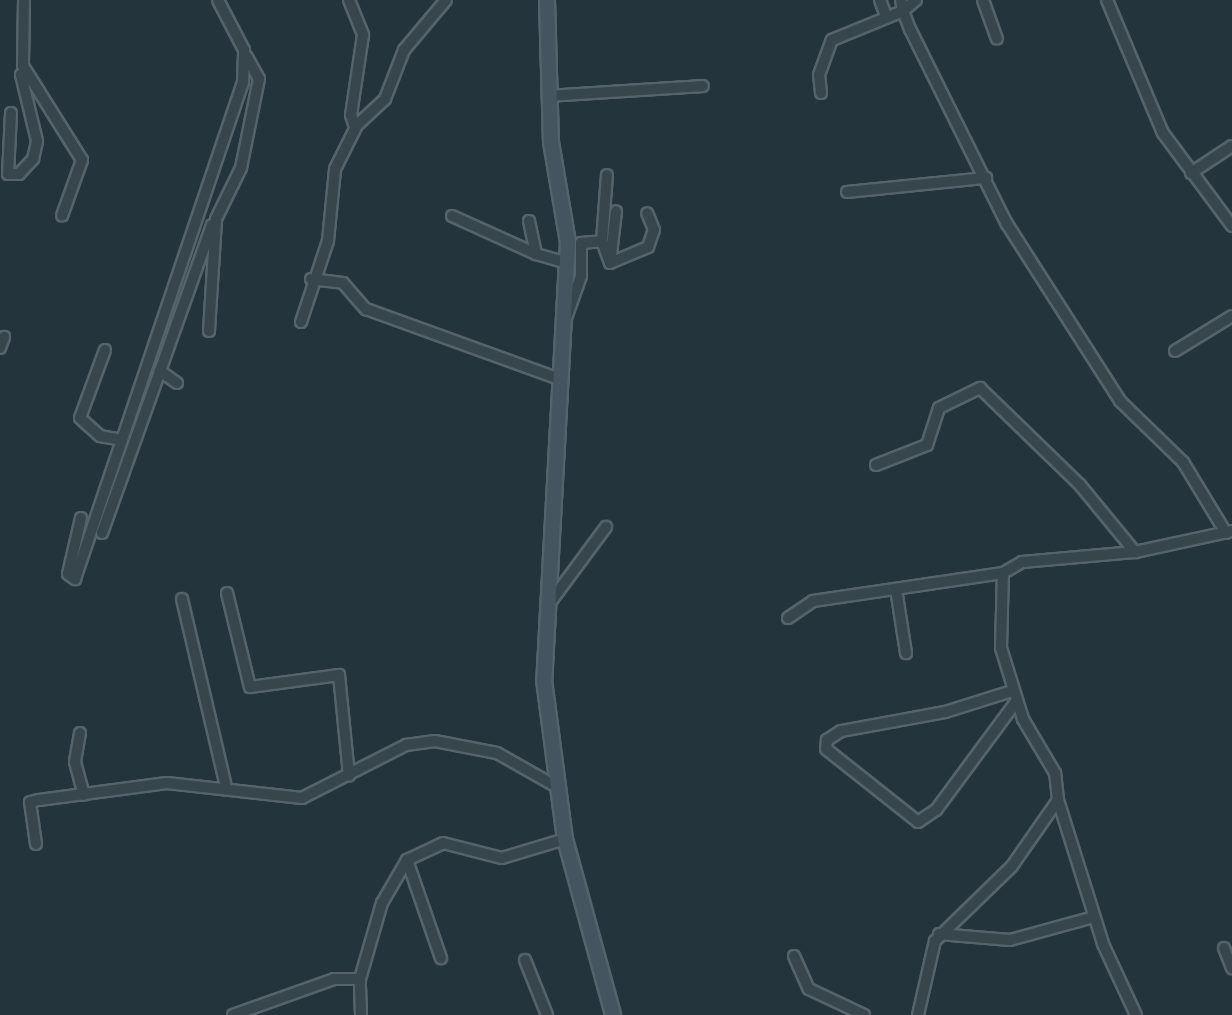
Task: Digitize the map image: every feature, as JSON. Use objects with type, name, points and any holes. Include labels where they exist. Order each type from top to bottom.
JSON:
[{"type":"street","points":[[24,0],[26,72],[82,160],[62,216]]},
{"type":"street","points":[[102,533],[216,219],[241,168],[259,79],[218,0]]},
{"type":"street","points":[[349,0],[363,35],[351,115],[356,127]]},
{"type":"street","points":[[301,322],[311,279],[328,241],[335,169],[356,127],[385,99],[411,40],[446,0]]},
{"type":"street","points":[[547,0],[548,96],[567,263],[545,609],[544,680],[565,839],[613,1015]]},
{"type":"street","points":[[880,0],[886,16]]},
{"type":"street","points":[[821,93],[819,75],[832,40],[916,0]]},
{"type":"street","points":[[983,0],[997,39]]},
{"type":"street","points":[[1107,0],[1155,119],[1232,226]]},
{"type":"street","points":[[788,618],[813,601],[1003,573],[1022,562],[1135,552],[1229,532],[1183,462],[1120,401],[1007,224],[902,5]]},
{"type":"street","points":[[81,518],[68,574],[75,579],[241,89],[245,54]]},
{"type":"street","points":[[11,113],[4,172],[24,172],[37,141],[21,75],[26,72]]},
{"type":"street","points":[[548,96],[703,86]]},
{"type":"street","points":[[1191,173],[1232,146]]},
{"type":"street","points":[[607,175],[602,241],[610,263]]},
{"type":"street","points":[[847,192],[986,178]]},
{"type":"street","points":[[610,263],[616,211]]},
{"type":"street","points":[[610,263],[648,247],[654,230],[647,213]]},
{"type":"street","points":[[452,216],[536,254],[567,263]]},
{"type":"street","points":[[209,331],[216,219]]},
{"type":"street","points":[[529,221],[536,254]]},
{"type":"street","points":[[563,323],[581,276],[581,243],[602,241]]},
{"type":"street","points":[[311,279],[343,283],[366,309],[559,379]]},
{"type":"street","points":[[1175,351],[1232,316]]},
{"type":"street","points":[[105,350],[80,418],[100,436],[122,440]]},
{"type":"street","points":[[160,371],[177,383]]},
{"type":"street","points":[[876,465],[927,445],[939,408],[980,388],[1080,485],[1135,552]]},
{"type":"street","points":[[545,609],[606,527]]},
{"type":"street","points":[[1003,573],[1001,648],[1012,691],[1055,773],[1058,800],[1094,917],[1136,1015]]},
{"type":"street","points":[[896,589],[906,653]]},
{"type":"street","points":[[227,593],[250,687],[339,675],[349,776]]},
{"type":"street","points":[[182,599],[226,786]]},
{"type":"street","points":[[1012,691],[945,712],[841,731],[831,735],[826,749],[918,822],[936,810],[1016,702]]},
{"type":"street","points":[[80,733],[75,762],[84,795]]},
{"type":"street","points":[[36,844],[30,802],[167,783],[226,786],[302,798],[406,745],[435,741],[497,753],[557,787]]},
{"type":"street","points":[[918,1015],[939,934],[1012,866],[1058,800]]},
{"type":"street","points":[[361,1015],[360,979],[382,903],[407,860],[443,843],[502,858],[565,839]]},
{"type":"street","points":[[407,860],[441,958]]},
{"type":"street","points":[[939,934],[1010,940],[1094,917]]},
{"type":"street","points":[[1224,948],[1232,968]]},
{"type":"street","points":[[794,956],[809,989],[864,1015]]},
{"type":"street","points":[[525,960],[547,1015]]},
{"type":"street","points":[[233,1015],[334,979],[360,979]]}]
